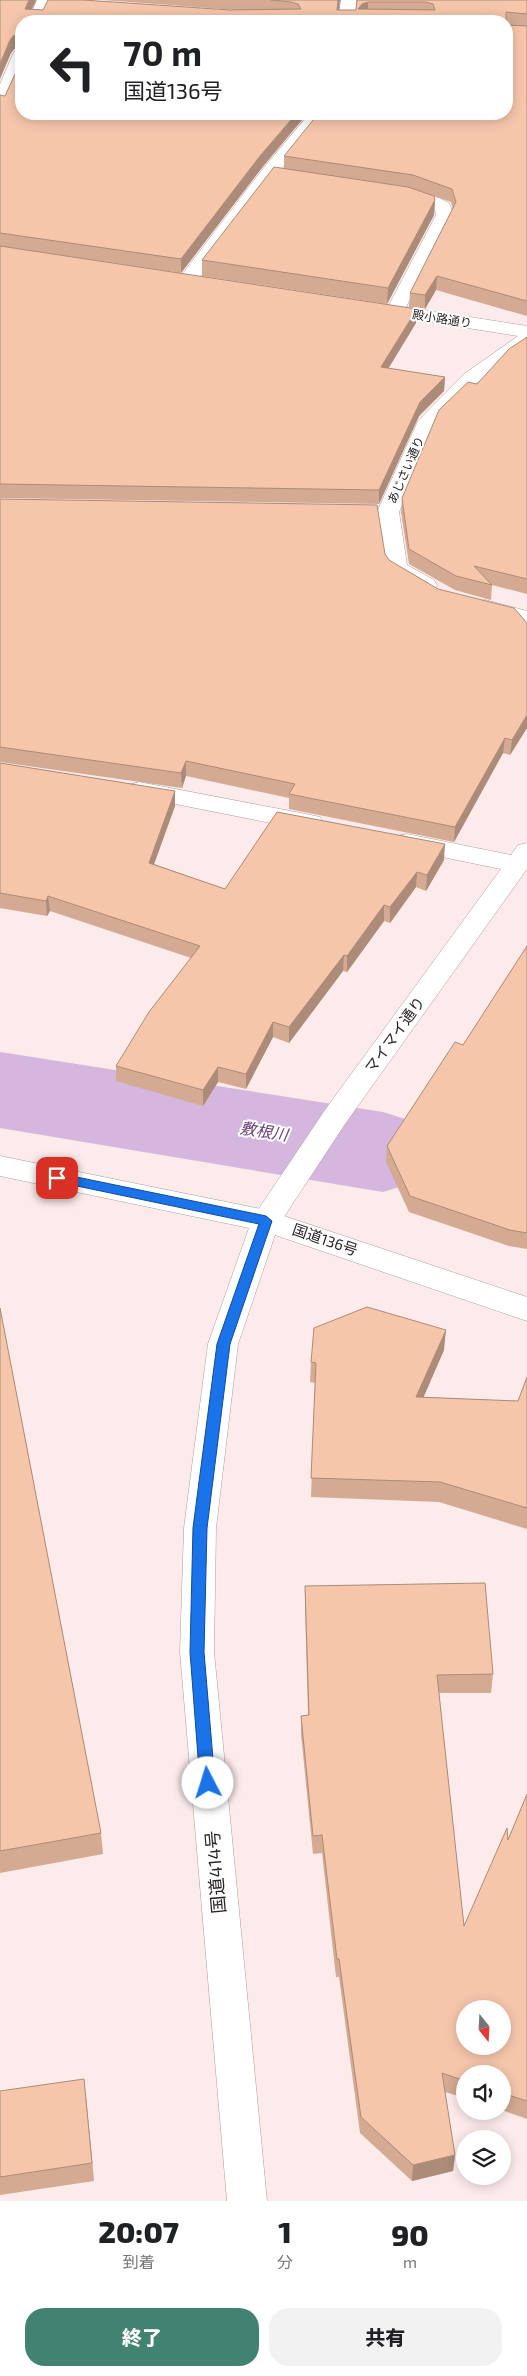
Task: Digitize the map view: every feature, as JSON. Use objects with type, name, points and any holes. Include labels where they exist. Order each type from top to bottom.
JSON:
[{"type":"main road","points":[[40,15],[50,0]]},
{"type":"main road","points":[[347,15],[349,0]]},
{"type":"main road","points":[[0,102],[15,68]]},
{"type":"main road","points":[[187,281],[268,174],[313,120]]},
{"type":"main road","points":[[268,174],[287,176]]},
{"type":"main road","points":[[384,191],[412,195],[433,202],[443,207],[445,215],[395,312]]},
{"type":"main road","points":[[167,278],[206,284]]},
{"type":"main road","name":"殿小路通り","points":[[366,307],[527,332]]},
{"type":"main road","name":"あじさい通り","points":[[527,339],[471,378],[428,421],[378,512],[397,568],[456,599],[527,618]]},
{"type":"main road","points":[[114,787],[152,792],[335,828]]},
{"type":"main road","points":[[384,837],[523,857]]},
{"type":"main road","name":"マイマイ通り","points":[[266,1221],[335,1117],[523,857]]},
{"type":"main road","name":"国道136号","points":[[0,1166],[266,1221],[527,1309]]},
{"type":"main road","name":"国道414号","points":[[247,2201],[197,1652],[200,1528],[223,1344],[266,1221]]},
{"type":"building","points":[[0,0],[29,0],[25,9],[43,10],[48,0],[83,0],[230,10],[301,9],[298,4],[271,0],[338,0],[337,10],[356,10],[357,0],[527,0],[527,14],[506,12],[506,15],[15,15],[15,36],[10,40],[0,64]],"holes":[[[368,2],[426,2],[433,4],[435,10],[358,9],[362,4]]]},
{"type":"building","points":[[513,25],[527,26],[527,301],[437,276],[425,295],[410,293],[456,202],[452,189],[413,175],[284,156],[313,120],[513,120]]},
{"type":"building","points":[[15,74],[15,120],[291,120],[260,156],[181,259],[0,233],[0,95],[5,96]]},
{"type":"building","points":[[274,167],[408,187],[434,196],[435,200],[388,288],[202,260]]},
{"type":"building","points":[[0,246],[417,309],[381,367],[445,377],[420,402],[379,490],[0,484]]},
{"type":"building","points":[[527,337],[527,579],[474,566],[492,585],[456,576],[409,549],[402,498],[439,410],[468,382],[477,384],[509,349]]},
{"type":"building","points":[[0,499],[377,505],[385,554],[389,560],[438,589],[514,608],[527,623],[527,715],[512,740],[505,738],[455,827],[289,794],[295,784],[186,761],[181,773],[0,747]]},
{"type":"building","points":[[0,763],[175,791],[149,863],[225,889],[277,812],[445,844],[427,875],[417,872],[390,907],[384,905],[347,956],[344,955],[289,1027],[273,1022],[246,1074],[218,1067],[203,1090],[116,1066],[149,1012],[200,946],[48,896],[46,901],[0,893]]},
{"type":"building","points":[[527,946],[527,1233],[510,1230],[410,1196],[387,1146],[455,1042],[463,1045]]},
{"type":"building","points":[[367,1307],[446,1330],[416,1397],[518,1401],[527,1377],[527,1508],[440,1482],[311,1478],[316,1363],[311,1362],[314,1328]]},
{"type":"building","points":[[0,1308],[101,1833],[0,1851]]},
{"type":"building","points":[[485,1583],[493,1674],[437,1675],[464,1926],[507,1828],[508,1840],[527,1794],[527,2101],[511,2096],[511,2065],[456,2065],[456,2078],[442,2073],[455,2155],[413,2165],[361,2117],[339,1959],[337,1959],[322,1835],[313,1836],[301,1716],[309,1715],[305,1586]]},
{"type":"building","points":[[84,2079],[92,2163],[0,2177],[0,2091]]},
{"type":"waterway","name":"敷根川","points":[[0,1090],[383,1152]]},
{"type":"waterway","name":"敷根川","points":[[383,1152],[410,1156]]},
{"type":"route","points":[[57,1178],[266,1221],[223,1344],[200,1528],[197,1652],[208,1783]]}]
